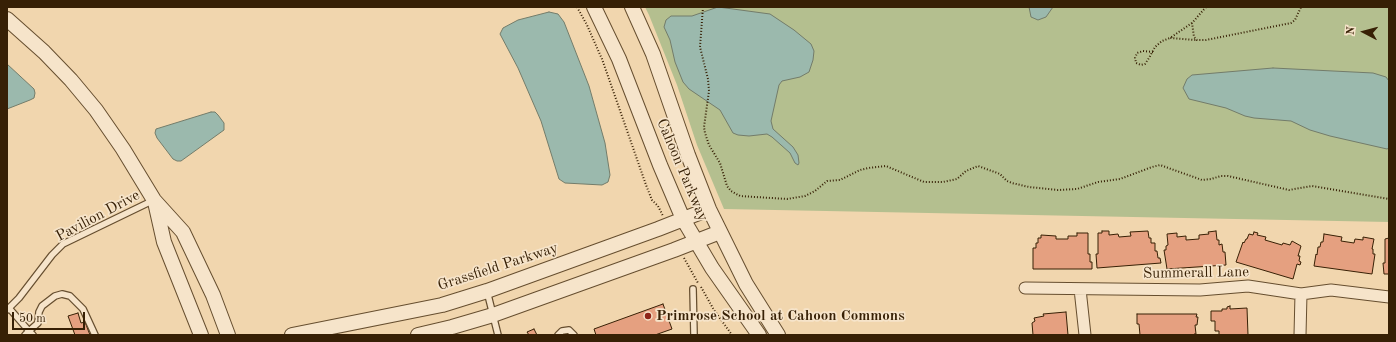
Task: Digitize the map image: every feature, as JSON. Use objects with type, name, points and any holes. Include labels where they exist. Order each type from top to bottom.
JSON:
[{"type":"street","name":"Cahoon Parkway","points":[[594,7],[619,59],[660,165],[683,219],[695,242],[719,279],[759,335]]},
{"type":"street","name":"Cahoon Parkway","points":[[632,7],[653,54],[688,155],[709,209],[746,284],[778,335]]},
{"type":"street","points":[[7,19],[44,52],[86,98],[123,149],[154,200],[183,232],[210,289],[228,335]]},
{"type":"street","points":[[154,200],[164,242],[202,335]]},
{"type":"street","name":"Grassfield Parkway","points":[[292,335],[442,305],[487,291],[667,226],[709,209]]},
{"type":"street","points":[[418,335],[493,315],[720,232]]},
{"type":"street","name":"Summerall Lane","points":[[1025,288],[1200,290],[1248,286],[1301,294],[1331,290],[1389,297]]},
{"type":"street","points":[[1080,289],[1085,335]]},
{"type":"street","points":[[1300,335],[1301,294]]},
{"type":"lane","name":"Pavilion Drive","points":[[8,309],[19,298],[52,255],[63,244],[154,200]]},
{"type":"lane","points":[[693,289],[694,335]]},
{"type":"lane","points":[[487,291],[498,335]]},
{"type":"lane","points":[[8,309],[29,334],[38,323],[39,312],[42,306],[55,296],[62,294],[70,296],[83,309],[95,335]]},
{"type":"lane","points":[[558,335],[562,331],[569,330],[574,335]]},
{"type":"path","points":[[577,7],[587,25],[602,60],[648,190],[667,226]]},
{"type":"path","points":[[703,7],[700,47],[708,79],[709,91],[704,127],[709,146],[720,163],[727,186],[731,192],[740,196],[787,199],[804,196],[815,191],[827,181],[840,180],[860,170],[886,166],[924,182],[943,182],[957,179],[966,171],[978,166],[1000,174],[1007,181],[1012,183],[1029,187],[1058,190],[1077,189],[1098,182],[1120,179],[1160,165],[1202,180],[1228,176],[1289,190],[1312,186],[1389,199]]},
{"type":"path","points":[[1153,52],[1143,51],[1137,53],[1135,58],[1136,63],[1141,65],[1145,64],[1153,52],[1155,47],[1162,41],[1170,38],[1192,23],[1206,7]]},
{"type":"path","points":[[1170,38],[1206,40],[1291,23],[1295,20],[1302,7]]},
{"type":"path","points":[[1192,23],[1194,37],[1197,40]]},
{"type":"path","points":[[679,248],[714,310],[732,335]]},
{"type":"green space","points":[[645,7],[1389,7],[1389,222],[724,209],[697,145],[677,85]]},
{"type":"shaded area","points":[[718,7],[770,14],[794,30],[811,44],[814,51],[809,72],[800,77],[782,81],[779,85],[771,121],[773,129],[793,147],[798,155],[798,165],[795,163],[790,153],[767,134],[749,136],[733,133],[720,110],[689,89],[683,82],[675,62],[670,40],[664,27],[666,20],[671,16],[692,16]]},
{"type":"shaded area","points":[[1029,7],[1053,7],[1046,17],[1038,20],[1031,17]]},
{"type":"shaded area","points":[[549,12],[558,14],[564,22],[589,86],[605,143],[610,175],[608,182],[602,185],[565,183],[559,179],[541,121],[518,68],[500,34],[503,28],[518,20]]},
{"type":"shaded area","points":[[7,64],[34,89],[35,93],[34,98],[7,109]]},
{"type":"shaded area","points":[[1273,68],[1373,73],[1386,77],[1389,81],[1389,148],[1387,149],[1330,136],[1310,130],[1291,121],[1245,116],[1226,108],[1189,99],[1183,88],[1187,79],[1192,75]]},
{"type":"shaded area","points":[[215,112],[224,123],[224,130],[181,161],[173,159],[157,138],[155,133],[156,129]]},
{"type":"building","points":[[1102,231],[1109,231],[1109,235],[1118,234],[1119,237],[1131,236],[1130,232],[1148,231],[1149,238],[1151,238],[1151,243],[1155,243],[1155,251],[1157,251],[1158,258],[1160,258],[1161,263],[1097,268],[1096,254],[1098,254],[1098,233],[1102,233]]},
{"type":"building","points":[[1216,231],[1219,245],[1222,244],[1223,252],[1225,252],[1226,265],[1167,269],[1164,250],[1166,250],[1166,246],[1168,245],[1167,234],[1177,233],[1177,237],[1186,236],[1186,240],[1199,239],[1199,235],[1209,234],[1208,232]]},
{"type":"building","points":[[1254,232],[1258,233],[1257,235],[1266,237],[1265,240],[1282,245],[1283,243],[1290,245],[1292,241],[1301,246],[1298,256],[1300,256],[1299,261],[1301,262],[1300,265],[1297,264],[1293,279],[1236,262],[1243,242],[1244,243],[1249,234],[1253,235]]},
{"type":"building","points":[[1077,233],[1088,233],[1088,254],[1090,254],[1092,269],[1033,269],[1033,248],[1036,248],[1036,243],[1038,243],[1038,238],[1041,238],[1041,235],[1056,236],[1056,239],[1068,239],[1068,236],[1077,236]]},
{"type":"building","points":[[1324,234],[1342,237],[1341,241],[1354,243],[1355,239],[1363,240],[1363,237],[1374,239],[1372,249],[1373,254],[1375,254],[1372,274],[1314,266],[1318,247],[1320,247],[1321,242],[1323,242]]},
{"type":"building","points":[[1389,238],[1389,274],[1384,274],[1383,263],[1385,263],[1385,239]]},
{"type":"building","name":"Primrose School at Cahoon Commons","points":[[663,304],[672,329],[655,335],[596,335],[594,329]]},
{"type":"building","points":[[1230,306],[1230,309],[1247,308],[1248,335],[1219,335],[1219,331],[1215,331],[1215,321],[1211,321],[1211,311],[1222,311],[1222,309],[1227,309],[1227,307]]},
{"type":"building","points":[[1066,312],[1068,335],[1033,335],[1032,323],[1035,321],[1034,318],[1044,316],[1043,314]]},
{"type":"building","points":[[78,313],[81,323],[85,322],[90,335],[75,335],[68,316]]},
{"type":"building","points":[[1137,314],[1197,314],[1197,325],[1195,325],[1196,334],[1140,335],[1139,324],[1137,324]]},
{"type":"building","points":[[534,329],[537,335],[529,335],[527,332]]},
{"type":"place","name":"Primrose School at Cahoon Commons","points":[[648,316]]}]
